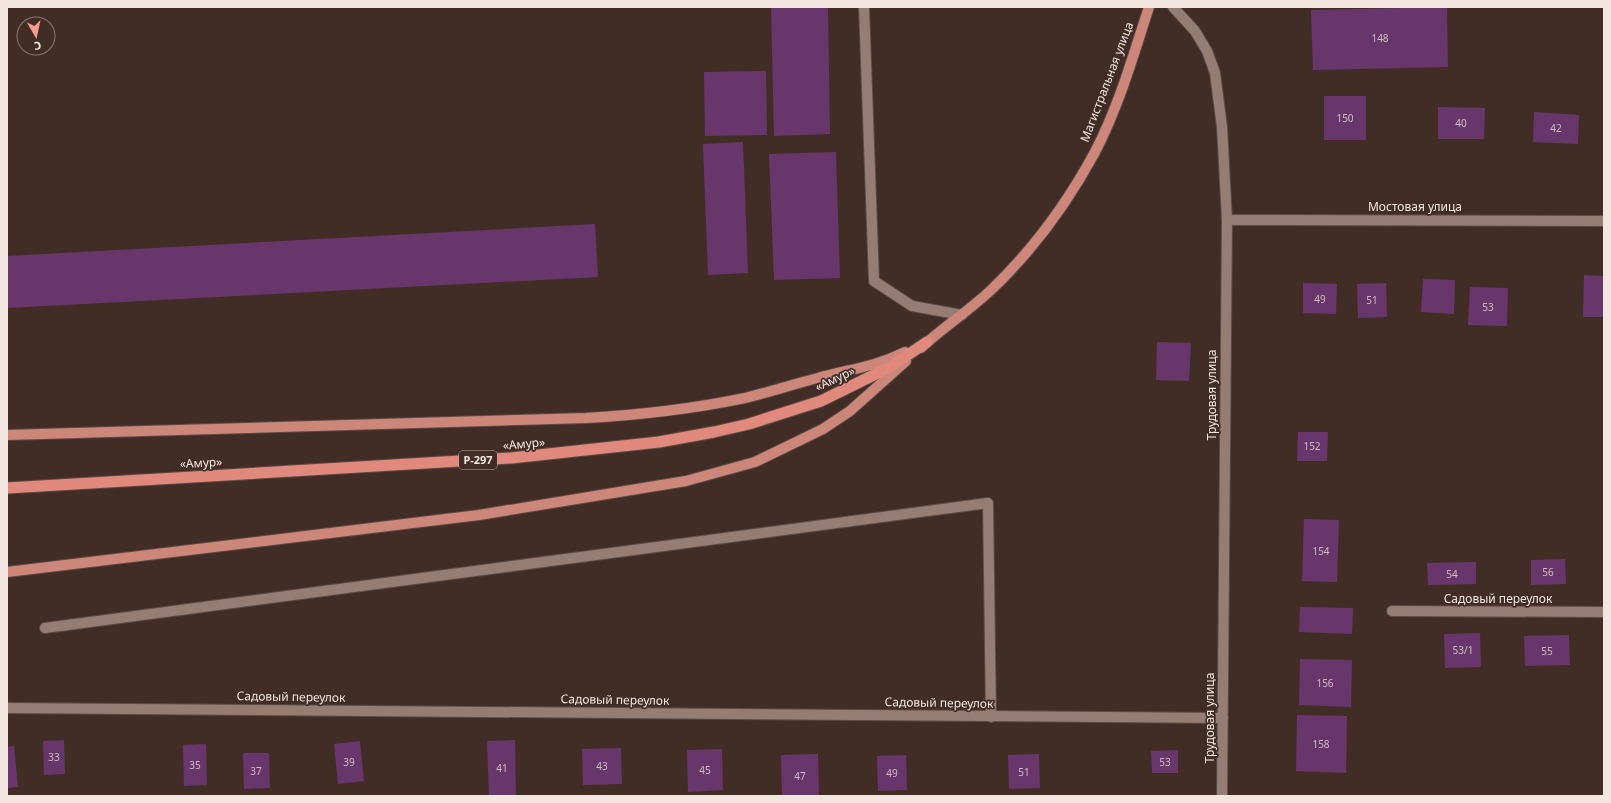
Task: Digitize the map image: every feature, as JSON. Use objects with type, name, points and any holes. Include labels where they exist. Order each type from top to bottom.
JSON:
[{"type":"highway","name":"«Амур»","points":[[7,488],[511,458],[660,442],[749,424],[821,401],[890,367],[927,342]]},
{"type":"main road","name":"Магистральная улица","points":[[927,342],[962,316],[992,289],[1024,255],[1049,223],[1076,184],[1095,152],[1112,115],[1149,7]]},
{"type":"main road","points":[[7,435],[586,418],[644,414],[745,398],[818,378],[861,369],[886,361],[927,342]]},
{"type":"main road","points":[[7,572],[479,515],[686,481],[755,462],[823,429],[850,411],[927,342]]},
{"type":"street","points":[[864,7],[874,281],[912,306],[962,316]]},
{"type":"street","name":"Трудовая улица","points":[[1173,7],[1195,31],[1207,51],[1215,73],[1222,127],[1227,220],[1222,796]]},
{"type":"street","name":"Мостовая улица","points":[[1227,220],[1604,220]]},
{"type":"street","points":[[45,628],[988,503],[991,717]]},
{"type":"street","name":"Садовый переулок","points":[[1392,611],[1604,612]]},
{"type":"street","name":"Садовый переулок","points":[[7,708],[1222,718]]},
{"type":"building","points":[[771,7],[828,7],[830,134],[774,136]]},
{"type":"building","points":[[1447,7],[1448,67],[1313,70],[1311,10]]},
{"type":"building","points":[[766,71],[767,135],[705,136],[704,72]]},
{"type":"building","points":[[1324,96],[1366,96],[1366,140],[1324,140]]},
{"type":"building","points":[[1438,107],[1485,108],[1484,139],[1438,139]]},
{"type":"building","points":[[1534,112],[1579,115],[1578,144],[1533,142]]},
{"type":"building","points":[[743,142],[748,273],[708,275],[703,144]]},
{"type":"building","points":[[836,152],[840,278],[774,280],[769,154]]},
{"type":"building","points":[[595,224],[598,277],[7,308],[7,256]]},
{"type":"building","points":[[1584,275],[1604,276],[1604,317],[1583,317]]},
{"type":"building","points":[[1423,279],[1455,280],[1454,314],[1421,312]]},
{"type":"building","points":[[1303,283],[1337,284],[1336,314],[1303,313]]},
{"type":"building","points":[[1386,283],[1387,317],[1358,318],[1357,284]]},
{"type":"building","points":[[1470,287],[1508,288],[1507,326],[1468,325]]},
{"type":"building","points":[[1157,342],[1191,343],[1189,381],[1156,380]]},
{"type":"building","points":[[1298,432],[1328,432],[1327,461],[1297,461]]},
{"type":"building","points":[[1304,519],[1339,520],[1337,582],[1302,581]]},
{"type":"building","points":[[1565,559],[1566,584],[1531,585],[1531,560]]},
{"type":"building","points":[[1476,562],[1476,584],[1428,585],[1427,563]]},
{"type":"building","points":[[1300,607],[1353,608],[1352,634],[1299,632]]},
{"type":"building","points":[[1480,633],[1481,667],[1445,668],[1444,634]]},
{"type":"building","points":[[1569,635],[1570,665],[1525,666],[1524,636]]},
{"type":"building","points":[[1300,659],[1352,660],[1351,707],[1299,705]]},
{"type":"building","points":[[1297,715],[1347,716],[1346,773],[1296,771]]},
{"type":"building","points":[[64,740],[65,774],[44,775],[43,741]]},
{"type":"building","points":[[515,740],[516,796],[489,796],[487,741]]},
{"type":"building","points":[[360,741],[364,781],[338,784],[334,744]]},
{"type":"building","points":[[206,744],[207,785],[184,786],[183,745]]},
{"type":"building","points":[[14,746],[18,787],[7,788],[7,747]]},
{"type":"building","points":[[621,748],[622,784],[583,785],[582,749]]},
{"type":"building","points":[[722,749],[723,790],[688,792],[687,750]]},
{"type":"building","points":[[1178,750],[1178,773],[1152,773],[1151,751]]},
{"type":"building","points":[[243,753],[269,753],[270,788],[244,789]]},
{"type":"building","points":[[818,754],[819,796],[782,796],[781,755]]},
{"type":"building","points":[[1039,754],[1040,788],[1009,789],[1008,755]]},
{"type":"building","points":[[906,755],[907,790],[878,791],[877,756]]}]
